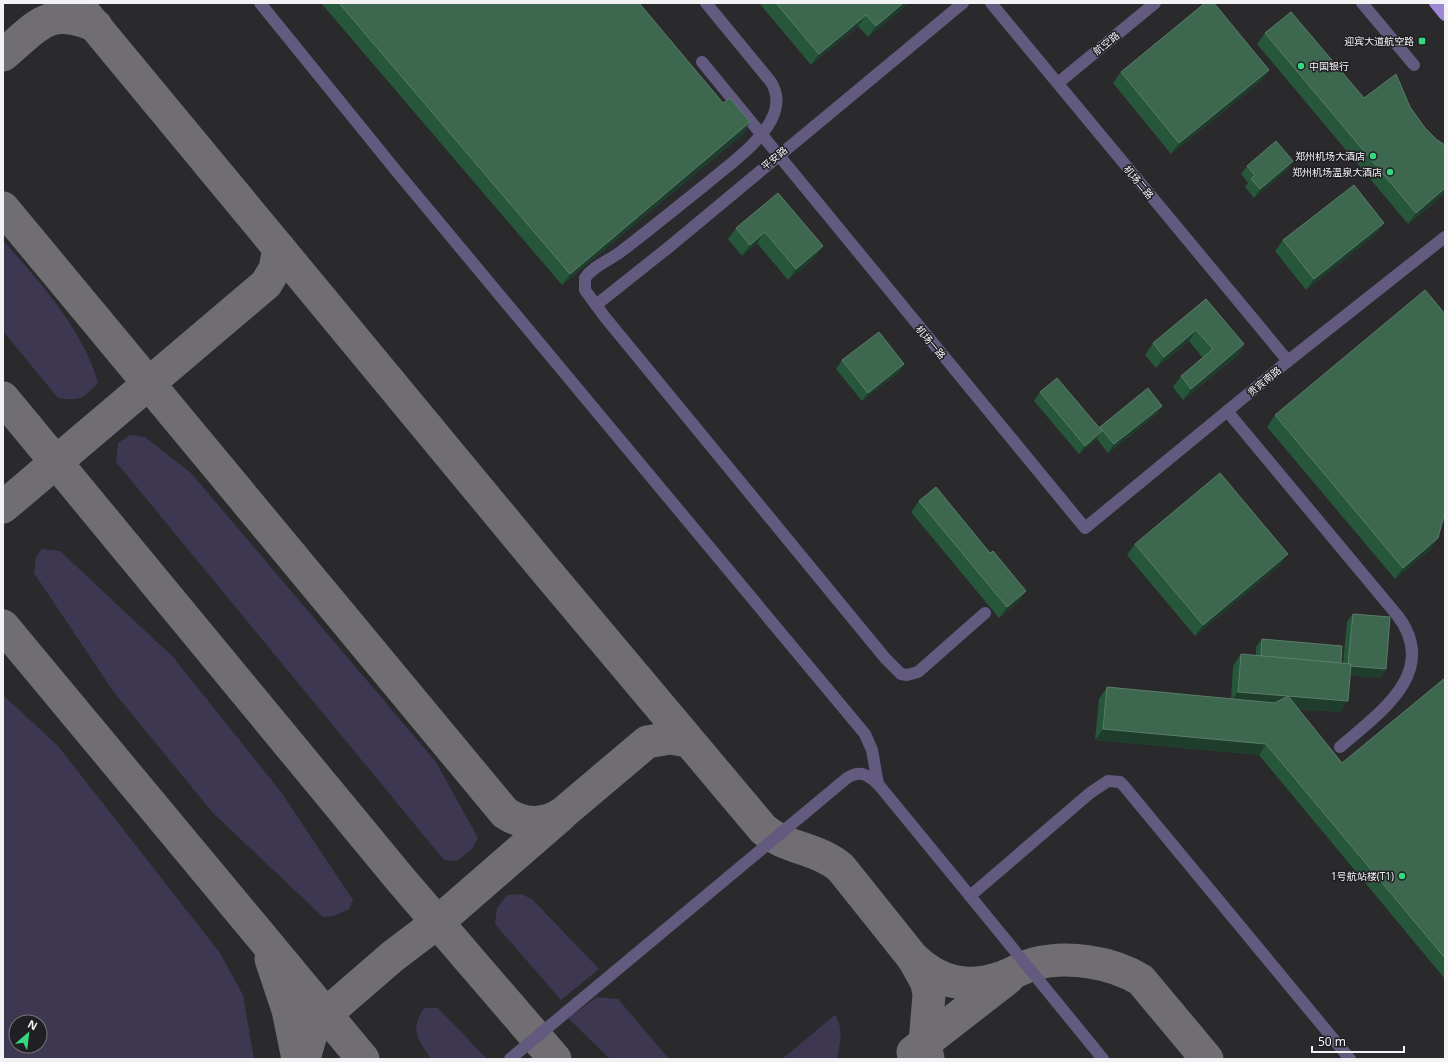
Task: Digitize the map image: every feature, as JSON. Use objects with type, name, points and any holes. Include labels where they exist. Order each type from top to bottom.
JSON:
[{"type":"main road","points":[[1436,4],[1445,15]]},
{"type":"street","points":[[260,3],[398,173],[865,734],[872,750],[878,784]]},
{"type":"street","points":[[706,3],[776,89],[777,102],[774,114],[761,134],[741,155],[648,231],[587,275],[584,282],[585,290],[604,316],[885,658],[898,671],[907,676],[918,672],[985,613]]},
{"type":"street","name":"平安路","points":[[596,305],[669,247],[963,3]]},
{"type":"street","name":"机场二路","points":[[991,3],[1288,361]]},
{"type":"street","name":"航空路","points":[[1058,83],[1155,3]]},
{"type":"street","points":[[1362,3],[1414,65]]},
{"type":"street","name":"机场一路","points":[[702,62],[1085,528]]},
{"type":"street","name":"贵宾南路","points":[[1085,528],[1288,361],[1445,237]]},
{"type":"street","points":[[1227,411],[1397,615],[1408,632],[1411,654],[1409,671],[1405,684],[1393,700],[1340,747]]},
{"type":"street","points":[[510,1059],[847,778],[855,773],[861,773],[870,777],[878,784],[1104,1059]]},
{"type":"street","points":[[970,896],[1101,784],[1108,780],[1120,782],[1350,1059]]},
{"type":"shaded area","points":[[3,240],[58,306],[81,342],[91,362],[98,382],[81,398],[58,398],[3,331]]},
{"type":"shaded area","points":[[130,435],[145,437],[191,473],[436,762],[478,838],[472,849],[457,861],[444,860],[116,462],[118,443]]},
{"type":"shaded area","points":[[42,549],[60,551],[173,657],[281,792],[353,900],[349,909],[334,916],[323,917],[213,813],[113,691],[34,573],[36,557]]},
{"type":"shaded area","points":[[3,695],[58,746],[220,953],[243,995],[254,1059],[3,1059]]},
{"type":"shaded area","points":[[521,894],[532,899],[599,969],[561,1000],[495,924],[497,908],[507,895]]},
{"type":"shaded area","points":[[597,997],[618,999],[669,1059],[610,1059],[568,1018]]},
{"type":"shaded area","points":[[424,1008],[438,1008],[487,1059],[431,1059],[419,1040],[416,1029],[419,1016]]},
{"type":"shaded area","points":[[835,1015],[840,1025],[840,1042],[837,1059],[782,1059]]},
{"type":"building","points":[[339,3],[639,3],[723,103],[730,98],[750,122],[570,274]]},
{"type":"building","points":[[776,3],[903,3],[876,26],[866,15],[819,54]]},
{"type":"building","points":[[1205,3],[1214,3],[1269,70],[1179,143],[1121,72]]},
{"type":"building","points":[[1291,12],[1364,98],[1396,74],[1410,107],[1425,128],[1437,140],[1445,145],[1445,188],[1416,213],[1265,33]]},
{"type":"building","points":[[1276,141],[1293,161],[1260,189],[1251,179],[1255,175],[1247,166]]},
{"type":"building","points":[[1354,185],[1384,223],[1314,279],[1283,240]]},
{"type":"building","points":[[778,193],[823,246],[796,269],[765,232],[750,245],[736,228]]},
{"type":"building","points":[[1425,290],[1445,314],[1445,512],[1438,538],[1403,568],[1275,415]]},
{"type":"building","points":[[1206,299],[1244,344],[1191,389],[1181,376],[1213,349],[1196,330],[1164,357],[1153,343]]},
{"type":"building","points":[[879,332],[904,364],[868,393],[842,360]]},
{"type":"building","points":[[1057,378],[1102,431],[1085,446],[1040,392]]},
{"type":"building","points":[[1148,388],[1162,406],[1114,444],[1100,427]]},
{"type":"building","points":[[1220,473],[1288,554],[1203,625],[1135,544]]},
{"type":"building","points":[[936,487],[990,553],[993,551],[1026,591],[1007,607],[919,501]]},
{"type":"building","points":[[1353,614],[1390,617],[1386,669],[1351,666],[1351,664],[1348,664]]},
{"type":"building","points":[[1262,639],[1342,646],[1341,663],[1261,656]]},
{"type":"building","points":[[1241,654],[1351,664],[1348,701],[1238,692]]},
{"type":"building","name":"1号航站楼(T1)","points":[[1445,678],[1445,958],[1266,744],[1103,729],[1107,687],[1275,703],[1288,696],[1342,763]]},
{"type":"taxiway","points":[[76,3],[542,566],[763,829],[782,841],[823,856],[841,868],[913,958],[927,983],[929,995],[925,1043],[928,1059]]},
{"type":"taxiway","points":[[3,55],[35,28],[55,18],[80,20],[96,26]]},
{"type":"taxiway","points":[[3,208],[505,813],[527,822],[541,822],[549,820],[563,813],[647,742],[670,738],[688,741]]},
{"type":"taxiway","points":[[3,507],[266,284],[275,269],[279,248]]},
{"type":"taxiway","points":[[3,398],[401,880],[555,1059]]},
{"type":"taxiway","points":[[3,626],[363,1059]]},
{"type":"taxiway","points":[[304,1059],[311,1034],[326,1014],[393,956],[438,922],[560,816]]},
{"type":"taxiway","points":[[913,958],[923,967],[944,979],[966,983],[990,981],[1030,965],[1047,961],[1075,960],[1117,969],[1141,980],[1207,1059]]},
{"type":"taxiway","points":[[271,959],[288,1010],[298,1059]]},
{"type":"taxiway","points":[[913,1052],[1008,978]]},
{"type":"place","name":"迎宾大道航空路","points":[[1422,41]]},
{"type":"place","name":"中国银行","points":[[1301,66]]},
{"type":"place","name":"郑州机场大酒店","points":[[1373,156]]},
{"type":"place","name":"郑州机场温泉大酒店","points":[[1390,172]]},
{"type":"place","name":"1号航站楼(T1)","points":[[1402,876]]}]
